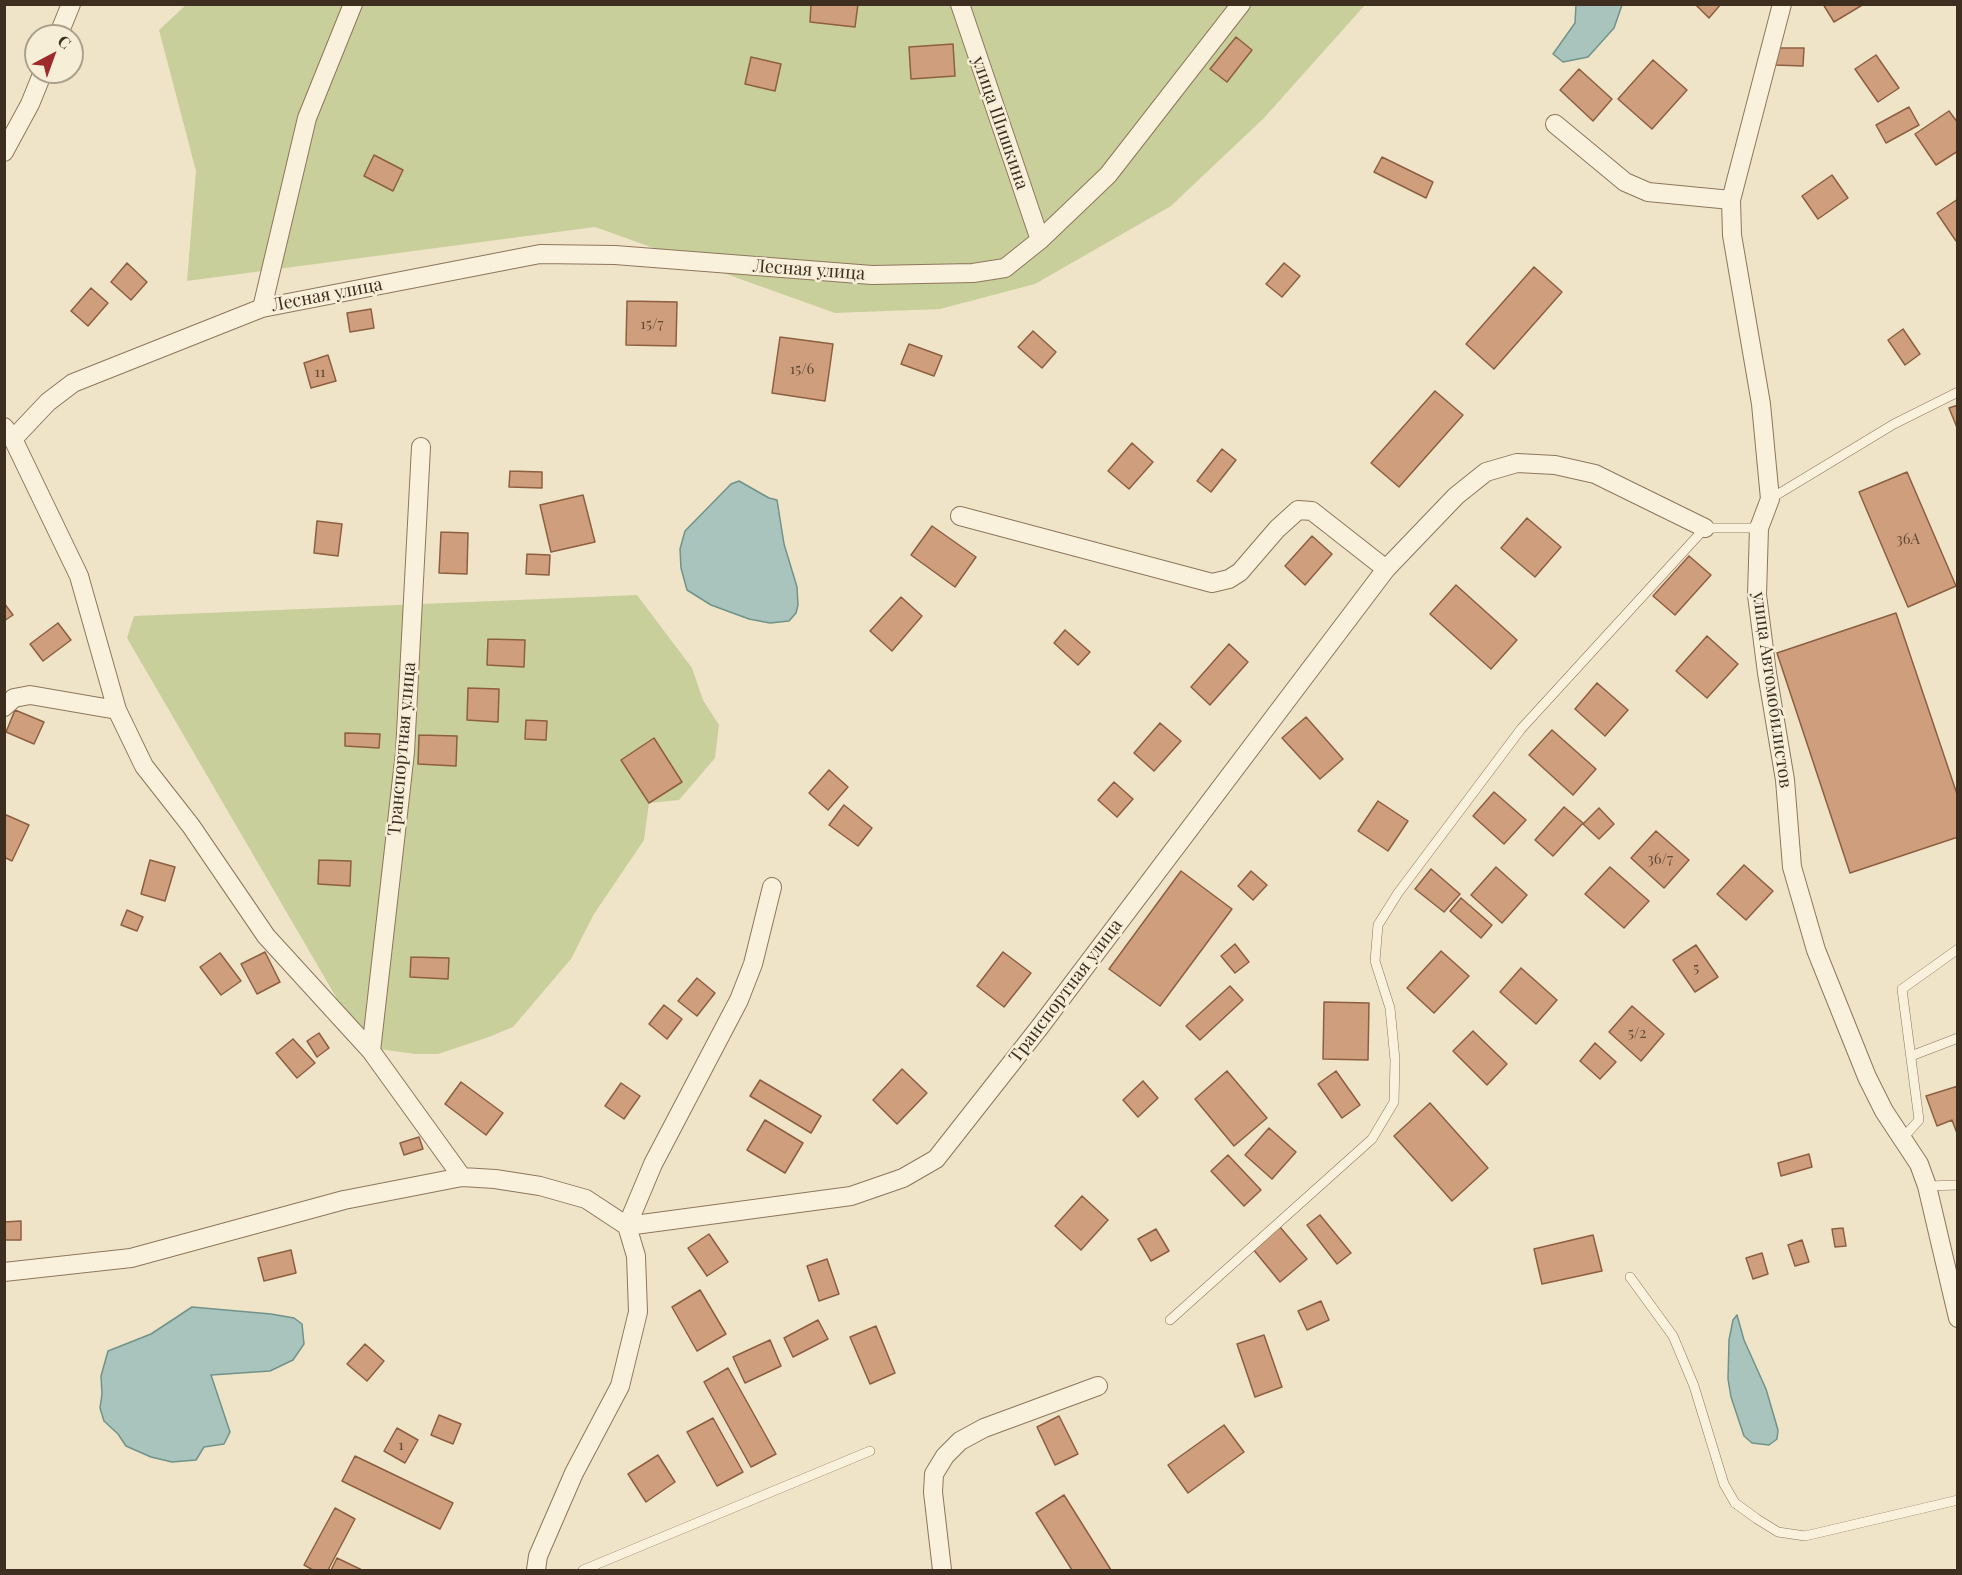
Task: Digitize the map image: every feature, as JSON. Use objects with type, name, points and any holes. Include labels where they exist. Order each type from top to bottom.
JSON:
[{"type":"street","points":[[63,24],[71,4]]},
{"type":"street","points":[[262,308],[307,118],[353,4]]},
{"type":"street","name":"улица Шишкина","points":[[960,4],[1040,240]]},
{"type":"street","name":"Лесная улица","points":[[9,433],[73,383],[262,308],[540,254],[615,255],[872,275],[973,273],[1005,268],[1040,240],[1108,175],[1241,4]]},
{"type":"street","name":"улица Автомобилистов","points":[[1782,4],[1731,200],[1732,235],[1761,404],[1770,499],[1759,528],[1757,594],[1767,673],[1785,780],[1792,867],[1816,950],[1867,1077],[1884,1111],[1919,1164],[1927,1186],[1958,1318]]},
{"type":"street","points":[[4,152],[38,84]]},
{"type":"street","points":[[1555,124],[1625,182],[1648,192],[1731,200]]},
{"type":"street","points":[[9,433],[79,576],[117,710],[144,766],[191,826],[266,936],[371,1051],[462,1177]]},
{"type":"street","name":"Транспортная улица","points":[[371,1051],[405,752],[421,447]]},
{"type":"street","name":"Транспортная улица","points":[[627,1226],[850,1196],[903,1178],[936,1159],[1039,1028],[1386,569],[1464,490],[1486,472],[1517,463],[1555,465],[1595,474],[1705,528]]},
{"type":"street","points":[[960,516],[1212,583],[1229,579],[1240,572],[1277,529],[1298,510],[1312,512],[1386,569]]},
{"type":"street","points":[[4,707],[14,698],[30,695],[117,710]]},
{"type":"street","points":[[536,1570],[538,1556],[574,1473],[620,1386],[638,1312],[636,1256],[627,1226],[653,1164],[739,1000],[753,964],[772,887]]},
{"type":"street","points":[[4,1272],[131,1258],[344,1200],[462,1177],[540,1186],[586,1199],[627,1226]]},
{"type":"street","points":[[942,1570],[933,1492],[934,1474],[945,1456],[960,1441],[984,1428],[1098,1386]]},
{"type":"lane","points":[[1770,499],[1894,424],[1958,392]]},
{"type":"lane","points":[[1170,1320],[1372,1139],[1394,1102],[1395,1060],[1390,1008],[1375,961],[1378,925],[1398,893],[1521,729],[1705,528],[1759,528]]},
{"type":"lane","points":[[1903,1138],[1919,1120],[1902,989],[1958,949]]},
{"type":"lane","points":[[1911,1056],[1958,1038]]},
{"type":"lane","points":[[1927,1186],[1958,1185]]},
{"type":"lane","points":[[1630,1277],[1673,1336],[1694,1386],[1724,1484],[1736,1503],[1757,1519],[1778,1532],[1805,1536],[1958,1500]]},
{"type":"lane","points":[[583,1570],[870,1451]]},
{"type":"green space","points":[[187,4],[1365,5],[1264,118],[1171,206],[1035,284],[940,309],[835,313],[595,227],[187,281],[196,171],[159,30]]},
{"type":"green space","points":[[637,595],[692,668],[703,700],[719,725],[715,758],[679,800],[649,803],[644,840],[594,914],[571,959],[513,1027],[438,1054],[415,1054],[365,1047],[127,638],[134,616]]},
{"type":"water","points":[[1576,5],[1622,5],[1614,28],[1588,57],[1563,62],[1553,54],[1575,23]]},
{"type":"water","points":[[739,481],[777,500],[784,544],[797,587],[798,605],[796,613],[789,621],[770,623],[749,619],[711,605],[687,590],[681,568],[680,549],[685,531],[731,484]]},
{"type":"water","points":[[192,1307],[294,1318],[302,1324],[304,1344],[293,1360],[270,1371],[211,1375],[230,1432],[224,1444],[204,1447],[196,1460],[172,1462],[151,1457],[126,1446],[118,1434],[104,1421],[100,1408],[101,1376],[108,1351],[151,1334]]},
{"type":"water","points":[[1737,1315],[1744,1340],[1766,1389],[1778,1430],[1777,1439],[1769,1445],[1752,1443],[1744,1436],[1731,1397],[1728,1379],[1729,1340],[1733,1320]]},
{"type":"building","points":[[811,4],[858,4],[855,27],[810,22]]},
{"type":"building","points":[[1695,4],[1721,4],[1709,18]]},
{"type":"building","points":[[1823,4],[1864,4],[1834,22]]},
{"type":"building","points":[[1236,37],[1252,50],[1227,82],[1210,69]]},
{"type":"building","points":[[953,44],[955,76],[911,79],[909,47]]},
{"type":"building","points":[[1774,48],[1804,48],[1803,66],[1774,65]]},
{"type":"building","points":[[1876,55],[1899,88],[1878,102],[1855,69]]},
{"type":"building","points":[[751,57],[781,64],[775,91],[745,84]]},
{"type":"building","points":[[1653,60],[1687,90],[1652,129],[1618,99]]},
{"type":"building","points":[[1579,69],[1612,99],[1593,121],[1560,90]]},
{"type":"building","points":[[1909,107],[1919,125],[1886,143],[1876,125]]},
{"type":"building","points":[[1949,111],[1958,123],[1958,151],[1936,165],[1915,134]]},
{"type":"building","points":[[374,155],[403,170],[393,191],[364,176]]},
{"type":"building","points":[[1382,157],[1433,182],[1426,198],[1374,172]]},
{"type":"building","points":[[1832,175],[1848,198],[1818,219],[1802,196]]},
{"type":"building","points":[[1958,199],[1958,240],[1956,241],[1937,213]]},
{"type":"building","points":[[127,263],[147,282],[131,300],[111,282]]},
{"type":"building","points":[[1284,263],[1300,276],[1282,297],[1266,284]]},
{"type":"building","points":[[1534,267],[1562,292],[1494,369],[1466,344]]},
{"type":"building","points":[[91,288],[108,303],[88,326],[71,311]]},
{"type":"building","points":[[627,301],[677,302],[676,346],[626,345]]},
{"type":"building","points":[[371,309],[374,328],[350,332],[347,313]]},
{"type":"building","points":[[1903,329],[1920,354],[1905,365],[1888,340]]},
{"type":"building","points":[[1033,331],[1056,352],[1042,368],[1018,347]]},
{"type":"building","points":[[780,337],[833,344],[825,401],[772,393]]},
{"type":"building","points":[[909,344],[942,356],[934,376],[901,364]]},
{"type":"building","points":[[328,355],[336,381],[311,388],[304,363]]},
{"type":"building","points":[[1435,391],[1463,415],[1399,487],[1371,463]]},
{"type":"building","points":[[1958,405],[1958,430],[1949,408]]},
{"type":"building","points":[[1132,443],[1153,462],[1129,489],[1108,471]]},
{"type":"building","points":[[1222,449],[1236,460],[1211,492],[1197,481]]},
{"type":"building","points":[[510,471],[542,472],[542,488],[509,487]]},
{"type":"building","points":[[1907,472],[1956,586],[1908,607],[1859,492]]},
{"type":"building","points":[[583,495],[595,542],[551,552],[540,505]]},
{"type":"building","points":[[1527,518],[1561,547],[1535,577],[1501,548]]},
{"type":"building","points":[[317,521],[342,524],[338,556],[314,553]]},
{"type":"building","points":[[932,526],[976,557],[955,587],[911,555]]},
{"type":"building","points":[[441,532],[468,533],[467,574],[439,573]]},
{"type":"building","points":[[1312,536],[1332,554],[1305,585],[1285,566]]},
{"type":"building","points":[[527,554],[550,555],[549,575],[526,574]]},
{"type":"building","points":[[1689,556],[1711,575],[1675,615],[1653,596]]},
{"type":"building","points":[[1456,585],[1517,640],[1491,669],[1430,614]]},
{"type":"building","points":[[901,597],[922,616],[892,651],[870,631]]},
{"type":"building","points":[[4,603],[13,615],[4,621]]},
{"type":"building","points":[[1896,613],[1958,797],[1958,837],[1850,873],[1777,653]]},
{"type":"building","points":[[58,623],[71,640],[43,661],[30,644]]},
{"type":"building","points":[[1065,630],[1090,652],[1078,665],[1054,643]]},
{"type":"building","points":[[1707,636],[1738,664],[1707,698],[1676,671]]},
{"type":"building","points":[[488,639],[525,640],[524,667],[487,665]]},
{"type":"building","points":[[1229,644],[1248,662],[1210,705],[1191,687]]},
{"type":"building","points":[[1597,683],[1628,710],[1605,736],[1575,709]]},
{"type":"building","points":[[468,688],[499,689],[498,722],[467,720]]},
{"type":"building","points":[[15,710],[44,722],[34,744],[6,732]]},
{"type":"building","points":[[1306,717],[1343,759],[1320,779],[1282,738]]},
{"type":"building","points":[[526,720],[547,721],[546,740],[525,739]]},
{"type":"building","points":[[1160,723],[1181,741],[1154,771],[1134,753]]},
{"type":"building","points":[[1552,730],[1596,769],[1573,795],[1529,755]]},
{"type":"building","points":[[345,733],[380,734],[379,748],[345,746]]},
{"type":"building","points":[[419,735],[457,736],[456,766],[418,764]]},
{"type":"building","points":[[654,738],[682,782],[649,803],[621,760]]},
{"type":"building","points":[[829,770],[848,787],[828,810],[809,793]]},
{"type":"building","points":[[1114,782],[1133,799],[1117,817],[1098,800]]},
{"type":"building","points":[[1494,792],[1526,820],[1504,844],[1473,816]]},
{"type":"building","points":[[1378,801],[1408,821],[1388,851],[1358,831]]},
{"type":"building","points":[[844,805],[872,828],[858,846],[829,825]]},
{"type":"building","points":[[1564,807],[1583,823],[1553,856],[1535,840]]},
{"type":"building","points":[[1599,808],[1614,824],[1599,839],[1583,824]]},
{"type":"building","points":[[4,814],[29,825],[12,861],[4,857]]},
{"type":"building","points":[[1656,831],[1689,860],[1664,888],[1631,858]]},
{"type":"building","points":[[150,860],[175,867],[165,901],[141,894]]},
{"type":"building","points":[[319,860],[351,861],[350,886],[318,884]]},
{"type":"building","points":[[1744,865],[1773,891],[1746,920],[1717,894]]},
{"type":"building","points":[[1496,867],[1527,895],[1502,923],[1471,895]]},
{"type":"building","points":[[1610,867],[1649,901],[1624,928],[1585,894]]},
{"type":"building","points":[[1431,869],[1460,894],[1444,912],[1415,889]]},
{"type":"building","points":[[1181,871],[1232,909],[1160,1006],[1109,969]]},
{"type":"building","points":[[1251,871],[1267,885],[1253,900],[1238,886]]},
{"type":"building","points":[[1461,898],[1492,925],[1481,938],[1450,911]]},
{"type":"building","points":[[127,910],[143,917],[137,931],[121,925]]},
{"type":"building","points":[[1235,944],[1249,962],[1235,973],[1221,956]]},
{"type":"building","points":[[1696,945],[1718,977],[1695,992],[1673,960]]},
{"type":"building","points":[[1441,951],[1469,976],[1434,1013],[1407,988]]},
{"type":"building","points":[[265,952],[280,982],[257,994],[241,964]]},
{"type":"building","points":[[1003,952],[1031,973],[1004,1007],[977,986]]},
{"type":"building","points":[[220,953],[241,981],[221,995],[200,967]]},
{"type":"building","points":[[411,957],[449,958],[448,979],[410,977]]},
{"type":"building","points":[[1521,968],[1557,1000],[1536,1024],[1500,992]]},
{"type":"building","points":[[697,978],[715,993],[697,1016],[678,1001]]},
{"type":"building","points":[[1230,986],[1243,1000],[1200,1040],[1186,1026]]},
{"type":"building","points":[[1324,1002],[1369,1003],[1368,1060],[1323,1059]]},
{"type":"building","points":[[664,1005],[682,1019],[667,1039],[649,1024]]},
{"type":"building","points":[[1632,1006],[1664,1034],[1641,1061],[1609,1032]]},
{"type":"building","points":[[1473,1031],[1507,1064],[1487,1085],[1453,1051]]},
{"type":"building","points":[[319,1033],[329,1048],[317,1057],[307,1041]]},
{"type":"building","points":[[293,1039],[315,1063],[297,1078],[276,1053]]},
{"type":"building","points":[[1595,1043],[1616,1062],[1600,1079],[1580,1061]]},
{"type":"building","points":[[902,1069],[927,1093],[897,1124],[873,1100]]},
{"type":"building","points":[[1227,1071],[1267,1118],[1234,1146],[1195,1099]]},
{"type":"building","points":[[1336,1071],[1360,1105],[1342,1118],[1318,1084]]},
{"type":"building","points":[[760,1080],[821,1116],[811,1133],[750,1096]]},
{"type":"building","points":[[1143,1081],[1158,1098],[1138,1117],[1123,1100]]},
{"type":"building","points":[[461,1082],[503,1113],[486,1135],[445,1104]]},
{"type":"building","points":[[621,1083],[640,1096],[624,1119],[605,1106]]},
{"type":"building","points":[[1958,1086],[1958,1136],[1952,1120],[1937,1126],[1926,1096]]},
{"type":"building","points":[[1430,1103],[1488,1168],[1452,1201],[1394,1136]]},
{"type":"building","points":[[765,1120],[803,1143],[785,1173],[747,1150]]},
{"type":"building","points":[[1269,1128],[1296,1152],[1272,1179],[1245,1155]]},
{"type":"building","points":[[419,1137],[423,1149],[404,1155],[400,1143]]},
{"type":"building","points":[[1809,1154],[1812,1167],[1781,1176],[1778,1163]]},
{"type":"building","points":[[1228,1155],[1261,1190],[1244,1206],[1211,1171]]},
{"type":"building","points":[[1082,1196],[1108,1220],[1081,1250],[1055,1226]]},
{"type":"building","points":[[1320,1215],[1351,1253],[1337,1264],[1307,1225]]},
{"type":"building","points":[[21,1221],[21,1240],[4,1240],[4,1222]]},
{"type":"building","points":[[1280,1227],[1307,1259],[1280,1282],[1253,1249]]},
{"type":"building","points":[[1843,1228],[1846,1246],[1835,1247],[1832,1229]]},
{"type":"building","points":[[1156,1229],[1169,1251],[1151,1261],[1138,1239]]},
{"type":"building","points":[[709,1234],[728,1262],[707,1276],[688,1248]]},
{"type":"building","points":[[1593,1235],[1602,1271],[1542,1284],[1534,1249]]},
{"type":"building","points":[[1802,1240],[1809,1262],[1795,1266],[1788,1245]]},
{"type":"building","points":[[291,1250],[296,1273],[264,1281],[258,1258]]},
{"type":"building","points":[[1762,1253],[1768,1274],[1753,1279],[1746,1258]]},
{"type":"building","points":[[827,1259],[839,1294],[819,1301],[807,1266]]},
{"type":"building","points":[[700,1290],[726,1334],[697,1351],[672,1307]]},
{"type":"building","points":[[1321,1301],[1329,1320],[1307,1330],[1298,1311]]},
{"type":"building","points":[[818,1320],[828,1339],[793,1357],[784,1338]]},
{"type":"building","points":[[876,1326],[895,1373],[870,1384],[850,1337]]},
{"type":"building","points":[[1264,1335],[1282,1387],[1255,1397],[1237,1344]]},
{"type":"building","points":[[770,1340],[781,1366],[745,1383],[733,1357]]},
{"type":"building","points":[[365,1344],[384,1361],[367,1381],[347,1364]]},
{"type":"building","points":[[728,1368],[776,1454],[751,1467],[704,1382]]},
{"type":"building","points":[[439,1415],[461,1424],[453,1444],[431,1435]]},
{"type":"building","points":[[1059,1416],[1078,1454],[1055,1465],[1037,1427]]},
{"type":"building","points":[[713,1418],[743,1472],[717,1486],[687,1432]]},
{"type":"building","points":[[1224,1425],[1244,1452],[1188,1493],[1168,1465]]},
{"type":"building","points":[[397,1428],[418,1440],[405,1463],[384,1451]]},
{"type":"building","points":[[658,1455],[675,1482],[646,1502],[628,1474]]},
{"type":"building","points":[[355,1456],[453,1503],[440,1529],[342,1481]]},
{"type":"building","points":[[1064,1495],[1111,1570],[1072,1570],[1036,1513]]},
{"type":"building","points":[[335,1508],[355,1519],[328,1570],[313,1570],[304,1565]]},
{"type":"building","points":[[337,1558],[362,1570],[331,1570]]}]
